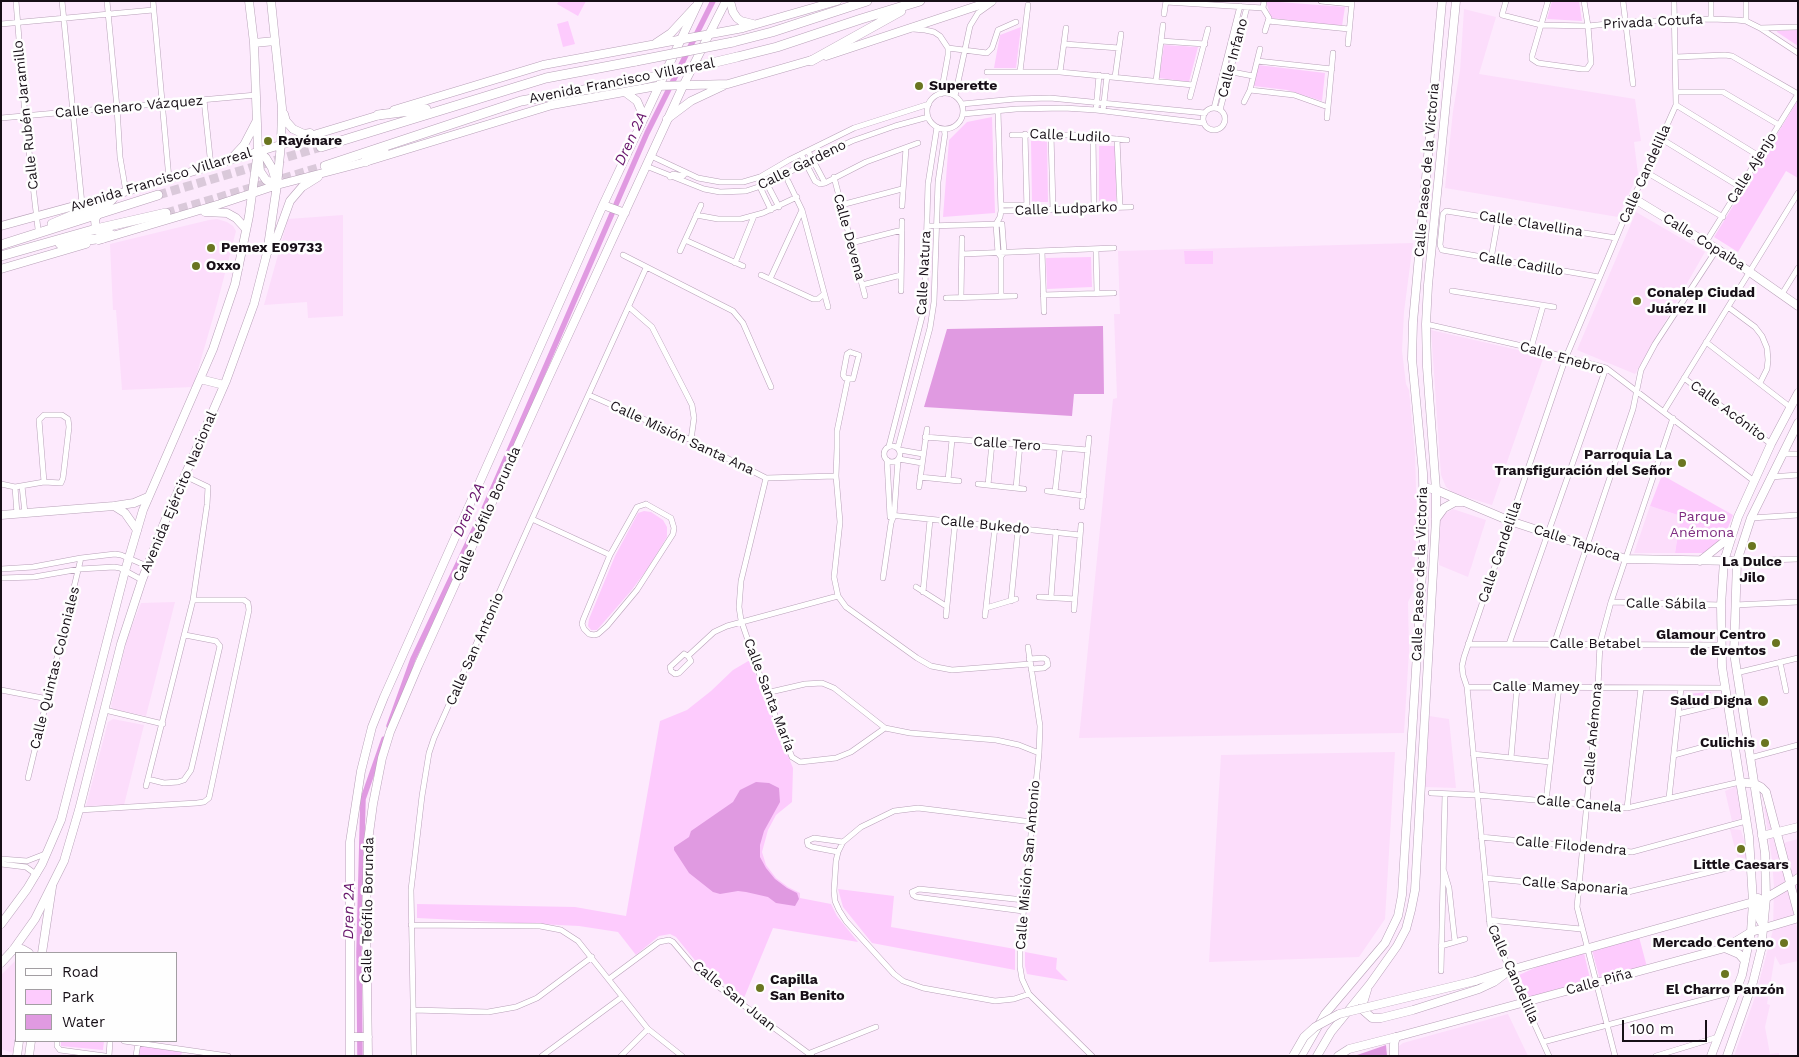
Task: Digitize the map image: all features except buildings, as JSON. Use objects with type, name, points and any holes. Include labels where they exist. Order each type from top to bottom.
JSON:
[{"type":"highway","name":"Avenida Francisco Villarreal","points":[[321,147],[546,78],[733,42],[772,32],[867,1]]},
{"type":"highway","name":"Avenida Francisco Villarreal","points":[[327,168],[521,101],[640,80],[737,57],[777,47],[918,2]]},
{"type":"highway","points":[[811,61],[918,2]]},
{"type":"highway","points":[[378,115],[435,108],[441,110]]},
{"type":"highway","points":[[365,162],[384,151],[461,121]]},
{"type":"highway","points":[[1,244],[89,209],[122,193]]},
{"type":"highway","name":"Avenida Francisco Villarreal","points":[[1,244],[158,195]]},
{"type":"highway","name":"Avenida Francisco Villarreal","points":[[1,256],[96,229],[166,213]]},
{"type":"highway","points":[[11,254],[103,238]]},
{"type":"main road","name":"Avenida Ejército Nacional","points":[[1,924],[15,907],[36,875],[48,853],[61,820],[137,530],[148,497],[200,379],[231,297],[246,229],[258,151],[254,43],[249,1]]},
{"type":"main road","name":"Avenida Ejército Nacional","points":[[1,963],[13,950],[35,919],[52,887],[68,848],[121,644],[142,580],[224,386],[254,304],[267,253],[281,144],[282,108],[271,1]]},
{"type":"main road","name":"Calle Teófilo Borunda","points":[[350,1056],[360,1037],[370,821],[386,744],[395,718],[416,665],[622,212],[651,156],[680,86],[726,1]]},
{"type":"main road","points":[[730,1],[737,18],[755,25]]},
{"type":"main road","name":"Avenida Francisco Villarreal","points":[[1,226],[122,193],[543,65],[706,36],[755,25],[837,1]]},
{"type":"main road","points":[[667,120],[691,101],[728,84],[811,61],[994,1]]},
{"type":"main road","name":"Calle Paseo de la Victoria","points":[[1301,1056],[1325,1014],[1385,943],[1398,916],[1402,895],[1424,541],[1424,487],[1412,345],[1442,1]]},
{"type":"main road","name":"Calle Paseo de la Victoria","points":[[1317,1056],[1331,1032],[1370,984],[1397,946],[1406,929],[1412,910],[1415,890],[1436,519],[1426,324],[1456,1]]},
{"type":"main road","points":[[653,45],[671,33],[697,4]]},
{"type":"main road","name":"Calle Teófilo Borunda","points":[[368,1056],[360,1037],[350,859],[355,803],[372,727],[606,206],[644,117],[661,86],[697,4]]},
{"type":"main road","points":[[254,43],[275,41]]},
{"type":"main road","name":"Avenida Francisco Villarreal","points":[[1,269],[252,194],[327,168],[365,162],[543,107],[661,86],[728,84]]},
{"type":"main road","points":[[625,92],[636,101],[644,117]]},
{"type":"main road","points":[[282,108],[286,120],[293,129],[304,134],[319,132]]},
{"type":"main road","points":[[231,159],[244,145],[257,120]]},
{"type":"main road","points":[[258,151],[266,158],[272,168],[277,185]]},
{"type":"main road","points":[[258,151],[260,171],[266,180],[277,185]]},
{"type":"main road","points":[[267,253],[278,237],[290,201],[302,188],[327,168]]},
{"type":"main road","points":[[122,193],[97,215],[95,220],[96,229],[100,232],[107,234],[124,233]]},
{"type":"main road","name":"Calle Copaiba","points":[[1633,198],[1717,249],[1798,306]]},
{"type":"main road","points":[[606,206],[622,212]]},
{"type":"main road","points":[[193,212],[217,211],[226,213],[236,218],[246,229]]},
{"type":"main road","points":[[200,379],[224,386]]},
{"type":"main road","points":[[1727,1056],[1753,982],[1761,950],[1764,927],[1725,688],[1721,645],[1724,561],[1731,536],[1754,481],[1798,393]]},
{"type":"main road","points":[[1711,1056],[1736,991],[1766,875],[1755,784],[1734,653],[1738,561],[1751,518],[1798,422]]},
{"type":"main road","name":"Calle Tapioca","points":[[1424,487],[1436,490],[1510,521],[1626,559],[1738,561]]},
{"type":"main road","points":[[1,515],[134,504],[148,497]]},
{"type":"main road","points":[[1436,519],[1444,508],[1455,502],[1462,502]]},
{"type":"main road","points":[[114,506],[125,513],[137,530]]},
{"type":"main road","points":[[1700,561],[1731,536]]},
{"type":"main road","points":[[1420,598],[1426,602],[1427,607],[1426,634],[1429,646]]},
{"type":"main road","points":[[404,657],[416,665]]},
{"type":"main road","points":[[1413,725],[1416,759],[1422,768]]},
{"type":"main road","name":"Calle Canela","points":[[1740,782],[1755,784]]},
{"type":"main road","points":[[1755,784],[1766,792],[1798,913]]},
{"type":"main road","points":[[1762,836],[1798,828]]},
{"type":"main road","points":[[1749,837],[1756,856],[1759,900]]},
{"type":"main road","points":[[1293,1056],[1304,1037],[1315,1027],[1339,1014],[1475,981],[1759,900],[1798,878]]},
{"type":"main road","points":[[42,952],[52,887]]},
{"type":"main road","name":"Calle Piña","points":[[1338,1056],[1349,1050],[1725,948],[1751,932],[1798,918]]},
{"type":"main road","points":[[13,950],[22,948],[28,952]]},
{"type":"main road","points":[[1725,948],[1739,954],[1745,961]]},
{"type":"main road","points":[[1748,948],[1754,956],[1753,982]]},
{"type":"main road","points":[[1370,984],[1363,1003],[1364,1010],[1372,1018],[1381,1018],[1479,989],[1494,982],[1510,970]]},
{"type":"main road","points":[[1394,1056],[1396,1037]]},
{"type":"main road","points":[[16,1056],[19,1042]]},
{"type":"main road","points":[[28,1056],[30,1042]]},
{"type":"street","name":"Calle Rubén Jaramillo","points":[[16,1],[25,116],[38,229]]},
{"type":"street","points":[[62,1],[82,204]]},
{"type":"street","points":[[107,1],[117,108],[122,193]]},
{"type":"street","points":[[153,1],[169,179]]},
{"type":"street","points":[[955,96],[970,26],[978,13],[994,1]]},
{"type":"street","points":[[1264,1],[1263,8],[1268,15],[1265,31]]},
{"type":"street","points":[[1321,1],[1351,3],[1348,44]]},
{"type":"street","name":"Privada Cotufa","points":[[1506,1],[1502,15],[1541,25],[1588,26],[1626,22],[1711,18],[1746,21],[1798,53]]},
{"type":"street","points":[[1548,1],[1532,56],[1534,62],[1582,69],[1587,68],[1591,63],[1584,1]]},
{"type":"street","points":[[1623,1],[1633,84]]},
{"type":"street","name":"Calle Candelilla","points":[[1549,1056],[1493,933],[1489,920],[1467,687],[1462,666],[1566,357],[1633,198],[1676,106],[1674,1]]},
{"type":"street","points":[[1711,1],[1711,18]]},
{"type":"street","points":[[1746,1],[1746,21]]},
{"type":"street","points":[[1164,14],[1166,2],[1222,3],[1263,8]]},
{"type":"street","points":[[1020,72],[1028,5]]},
{"type":"street","name":"Calle Infano","points":[[1227,71],[1240,6]]},
{"type":"street","name":"Calle Infano","points":[[1217,109],[1247,7]]},
{"type":"street","points":[[1,24],[153,10]]},
{"type":"street","points":[[1268,21],[1349,29]]},
{"type":"street","points":[[948,48],[987,53],[992,48],[998,30],[1016,22]]},
{"type":"street","points":[[1156,81],[1163,25]]},
{"type":"street","points":[[1760,28],[1798,27]]},
{"type":"street","points":[[1060,72],[1066,28]]},
{"type":"street","points":[[908,29],[934,32],[940,36],[948,48],[941,94]]},
{"type":"street","points":[[1190,97],[1208,29]]},
{"type":"street","points":[[1115,77],[1121,34]]},
{"type":"street","points":[[1161,41],[1205,44]]},
{"type":"street","points":[[1064,44],[1119,48]]},
{"type":"street","points":[[1244,102],[1250,90],[1260,49]]},
{"type":"street","points":[[1328,118],[1333,52]]},
{"type":"street","points":[[1676,57],[1732,56],[1798,94]]},
{"type":"street","points":[[1257,61],[1332,69]]},
{"type":"street","points":[[1227,71],[1253,76]]},
{"type":"street","points":[[987,72],[1060,72],[1193,85]]},
{"type":"street","points":[[1096,110],[1099,75]]},
{"type":"street","points":[[1103,111],[1107,76]]},
{"type":"street","points":[[1250,90],[1294,95],[1328,107]]},
{"type":"street","points":[[1676,92],[1723,92],[1779,125]]},
{"type":"street","points":[[941,94],[955,96],[962,104],[963,114],[957,125],[944,129],[937,127],[928,117],[929,104],[935,97],[941,94]]},
{"type":"street","name":"Calle Ajenjo","points":[[1706,242],[1798,94]]},
{"type":"street","name":"Calle Genaro Vázquez","points":[[1,118],[256,95]]},
{"type":"street","points":[[962,104],[1032,98],[1066,98],[1205,113],[1217,109],[1224,114],[1226,119],[1224,125],[1220,129],[1215,130],[1209,129],[1204,123],[1096,110],[1048,108],[963,114]]},
{"type":"street","points":[[204,100],[211,166]]},
{"type":"street","name":"Calle Gardeno","points":[[651,156],[686,173],[710,181],[732,183],[760,177],[808,150],[854,128],[929,104]]},
{"type":"street","points":[[1676,106],[1759,156]]},
{"type":"street","name":"Calle Ludparko","points":[[998,111],[1001,208],[999,223]]},
{"type":"street","points":[[1204,123],[1205,113]]},
{"type":"street","name":"Calle Gardeno","points":[[646,166],[704,189],[733,192],[760,187],[812,160],[870,134],[928,117]]},
{"type":"street","name":"Calle Natura","points":[[889,446],[923,313],[929,172],[937,127]]},
{"type":"street","name":"Calle Natura","points":[[899,449],[933,314],[938,182],[945,134],[944,129]]},
{"type":"street","points":[[1025,134],[1027,207]]},
{"type":"street","points":[[1050,134],[1053,209]]},
{"type":"street","name":"Calle Ludilo","points":[[1012,135],[1050,134],[1127,140]]},
{"type":"street","points":[[1093,136],[1094,208]]},
{"type":"street","points":[[1660,138],[1740,187]]},
{"type":"street","points":[[1117,139],[1120,207]]},
{"type":"street","points":[[801,154],[815,181],[820,184],[866,162],[918,144]]},
{"type":"street","points":[[902,206],[906,148]]},
{"type":"street","points":[[808,150],[825,183]]},
{"type":"street","points":[[789,160],[794,169]]},
{"type":"street","points":[[1646,172],[1723,217]]},
{"type":"street","points":[[670,177],[674,174],[683,176],[686,173]]},
{"type":"street","name":"Calle Devena","points":[[834,178],[865,296]]},
{"type":"street","points":[[788,181],[802,210],[828,307]]},
{"type":"street","points":[[732,183],[733,192]]},
{"type":"street","points":[[767,184],[779,207]]},
{"type":"street","points":[[760,187],[771,210]]},
{"type":"street","points":[[841,205],[902,189]]},
{"type":"street","points":[[1664,411],[1798,193]]},
{"type":"street","points":[[696,216],[730,219],[754,216],[797,198]]},
{"type":"street","points":[[680,251],[701,205]]},
{"type":"street","name":"Calle Ludparko","points":[[1001,208],[1131,207]]},
{"type":"street","points":[[770,279],[802,210]]},
{"type":"street","name":"Calle Clavellina","points":[[1442,250],[1440,245],[1443,214],[1446,211],[1616,238]]},
{"type":"street","points":[[735,262],[754,216]]},
{"type":"street","points":[[1491,259],[1498,219]]},
{"type":"street","points":[[901,291],[902,221]]},
{"type":"street","points":[[927,226],[999,223],[1001,296]]},
{"type":"street","points":[[851,243],[902,230]]},
{"type":"street","points":[[961,297],[962,238]]},
{"type":"street","points":[[685,240],[743,266]]},
{"type":"street","points":[[962,254],[1001,254],[1114,248]]},
{"type":"street","points":[[1096,249],[1097,293]]},
{"type":"street","points":[[1554,644],[1633,410],[1638,381],[1646,361],[1717,249]]},
{"type":"street","name":"Calle Cadillo","points":[[1442,250],[1599,277]]},
{"type":"street","points":[[1042,251],[1044,312]]},
{"type":"street","points":[[623,255],[732,311],[743,324],[771,387]]},
{"type":"street","name":"Calle San Antonio","points":[[414,1056],[411,890],[422,796],[434,738],[646,268]]},
{"type":"street","points":[[1782,294],[1798,268]]},
{"type":"street","points":[[761,275],[813,299],[818,299],[824,294]]},
{"type":"street","points":[[862,285],[901,275]]},
{"type":"street","points":[[1452,291],[1554,307]]},
{"type":"street","points":[[1043,295],[1114,293]]},
{"type":"street","points":[[946,298],[1016,296]]},
{"type":"street","points":[[1530,348],[1544,306]]},
{"type":"street","points":[[629,307],[652,327],[688,396],[694,418],[690,440]]},
{"type":"street","points":[[1728,307],[1755,327],[1762,336],[1767,348],[1768,360],[1767,369],[1760,383]]},
{"type":"street","name":"Calle Enebro","points":[[1426,324],[1606,368],[1754,481]]},
{"type":"street","points":[[1706,342],[1790,407]]},
{"type":"street","points":[[848,353],[857,354],[859,357],[855,378],[848,378],[845,378],[843,373],[848,353]]},
{"type":"street","points":[[1510,644],[1606,368]]},
{"type":"street","points":[[848,378],[838,431],[836,476],[840,522],[834,577],[838,596],[846,607],[917,658],[932,666],[952,670],[1030,664]]},
{"type":"street","name":"Calle Acónito","points":[[1684,378],[1771,444]]},
{"type":"street","name":"Calle Misión Santa Ana","points":[[589,395],[690,440],[766,478],[836,476]]},
{"type":"street","points":[[1,484],[15,487],[44,482],[59,483],[63,478],[69,427],[68,419],[62,415],[44,415],[40,420],[44,482]]},
{"type":"street","name":"Calle Anémona","points":[[1615,1056],[1576,907],[1598,687],[1600,644],[1611,602],[1673,418]]},
{"type":"street","points":[[919,487],[927,429]]},
{"type":"street","name":"Calle Tero","points":[[926,437],[1088,450]]},
{"type":"street","points":[[1082,507],[1090,438]]},
{"type":"street","points":[[948,480],[952,440]]},
{"type":"street","points":[[988,485],[992,443]]},
{"type":"street","points":[[1016,488],[1020,444]]},
{"type":"street","points":[[892,515],[887,460],[884,453],[889,446],[923,454]]},
{"type":"street","points":[[1054,492],[1060,448]]},
{"type":"street","points":[[883,578],[899,449]]},
{"type":"street","points":[[1782,454],[1798,454]]},
{"type":"street","points":[[887,460],[892,462],[898,460],[922,463]]},
{"type":"street","points":[[1770,477],[1798,475]]},
{"type":"street","points":[[146,786],[186,636],[207,506],[208,487],[185,476]]},
{"type":"street","points":[[920,477],[959,481]]},
{"type":"street","name":"Calle Santa María","points":[[766,478],[741,581],[739,607],[741,620],[766,693],[792,757],[800,762],[843,756],[885,728]]},
{"type":"street","points":[[978,484],[1024,489]]},
{"type":"street","points":[[21,514],[22,486]]},
{"type":"street","points":[[15,487],[21,514]]},
{"type":"street","points":[[1048,491],[1084,496]]},
{"type":"street","points":[[646,504],[671,518],[674,528],[673,534],[647,576],[607,626],[594,635],[589,634],[582,624],[610,555],[637,507],[646,504]]},
{"type":"street","name":"Calle Bukedo","points":[[892,515],[1080,535]]},
{"type":"street","points":[[1751,518],[1798,515]]},
{"type":"street","points":[[532,519],[610,555]]},
{"type":"street","points":[[923,592],[930,520]]},
{"type":"street","points":[[946,616],[955,523]]},
{"type":"street","points":[[1074,610],[1081,525]]},
{"type":"street","points":[[985,616],[995,527]]},
{"type":"street","points":[[986,608],[1013,600],[1018,529]]},
{"type":"street","points":[[1051,597],[1056,532]]},
{"type":"street","points":[[1,568],[33,567],[115,554],[147,566]]},
{"type":"street","name":"Calle Quintas Coloniales","points":[[28,778],[82,558]]},
{"type":"street","name":"Calle Tapioca","points":[[1738,561],[1798,559]]},
{"type":"street","points":[[1,578],[34,577],[80,569],[114,567],[142,580]]},
{"type":"street","points":[[916,587],[946,606]]},
{"type":"street","points":[[688,656],[714,632],[741,620],[838,596]]},
{"type":"street","points":[[1039,597],[1074,599]]},
{"type":"street","points":[[79,810],[197,803],[204,802],[209,798],[249,606],[247,601],[244,600],[193,600]]},
{"type":"street","name":"Calle Sábila","points":[[1611,602],[1721,605]]},
{"type":"street","points":[[1735,605],[1798,602]]},
{"type":"street","points":[[148,779],[164,783],[178,782],[184,780],[191,770],[220,646],[216,641],[186,636]]},
{"type":"street","name":"Calle Betabel","points":[[1468,644],[1721,645]]},
{"type":"street","name":"Calle Misión San Antonio","points":[[1028,646],[1039,718],[1039,753],[1023,911],[1020,967],[1022,978],[1029,994],[1090,1055]]},
{"type":"street","points":[[1736,674],[1798,658]]},
{"type":"street","points":[[1780,662],[1786,691]]},
{"type":"street","points":[[766,693],[805,684],[822,683],[834,688],[885,728],[910,733],[996,740],[1039,753]]},
{"type":"street","name":"Calle Mamey","points":[[1467,687],[1725,688]]},
{"type":"street","points":[[1511,758],[1517,687]]},
{"type":"street","points":[[1546,801],[1559,687]]},
{"type":"street","points":[[1627,808],[1641,688]]},
{"type":"street","points":[[1669,798],[1681,688]]},
{"type":"street","points":[[1,690],[48,699]]},
{"type":"street","points":[[1678,714],[1728,702]]},
{"type":"street","points":[[105,710],[163,724]]},
{"type":"street","points":[[1674,755],[1733,739]]},
{"type":"street","points":[[1750,758],[1798,746]]},
{"type":"street","points":[[1473,754],[1550,762]]},
{"type":"street","name":"Calle Canela","points":[[1431,792],[1627,808],[1740,782]]},
{"type":"street","points":[[1441,971],[1445,794]]},
{"type":"street","points":[[1029,994],[1014,999],[995,1001],[923,988],[903,981],[894,974],[839,910],[835,901],[834,891],[838,852],[843,842],[861,827],[888,814],[907,808],[928,808],[1032,822]]},
{"type":"street","name":"Calle Filodendra","points":[[1481,837],[1632,852],[1746,821]]},
{"type":"street","points":[[838,852],[812,848],[808,845],[807,841],[814,838],[843,842]]},
{"type":"street","points":[[1,859],[27,861],[48,853]]},
{"type":"street","name":"Calle Saponaria","points":[[1485,878],[1637,891],[1752,862]]},
{"type":"street","points":[[1,864],[26,867],[36,875]]},
{"type":"street","points":[[1442,868],[1449,888],[1455,942]]},
{"type":"street","points":[[1023,911],[916,897],[912,894],[914,890],[919,889],[1024,900]]},
{"type":"street","points":[[956,903],[957,892]]},
{"type":"street","points":[[1489,920],[1581,929]]},
{"type":"street","points":[[411,925],[552,927],[572,936],[610,979],[648,1029],[682,1056]]},
{"type":"street","points":[[1441,946],[1465,938]]},
{"type":"street","name":"Calle San Juan","points":[[610,979],[659,942],[669,940],[704,976],[811,1055]]},
{"type":"street","points":[[413,1010],[488,1012],[516,1007],[537,998],[592,958]]},
{"type":"street","points":[[1543,1042],[1736,991]]},
{"type":"street","points":[[542,1056],[622,997]]},
{"type":"street","points":[[811,1055],[876,1027]]},
{"type":"street","points":[[621,1056],[648,1029]]},
{"type":"street","points":[[1658,1056],[1719,1037]]},
{"type":"street","points":[[57,1042],[60,1050],[107,1054]]},
{"type":"street","points":[[131,1042],[187,1053],[228,1056]]},
{"type":"street","points":[[136,1056],[138,1043]]},
{"type":"shaded area","points":[[1464,9],[1496,17],[1479,74],[1635,99],[1641,141],[1634,142],[1638,174],[1618,217],[1445,188],[1453,111],[1460,71]]},
{"type":"shaded area","name":"Conalep Ciudad Juárez II","points":[[1636,212],[1705,252],[1635,374],[1577,350]]},
{"type":"shaded area","points":[[343,215],[343,316],[308,318],[307,302],[264,305],[288,219]]},
{"type":"shaded area","points":[[217,219],[227,222],[236,231],[193,387],[122,390],[116,310],[113,310],[110,244]]},
{"type":"shaded area","points":[[1413,243],[1404,312],[1402,351],[1406,384],[1409,390],[1415,454],[1417,525],[1413,592],[1408,602],[1409,651],[1404,733],[1079,738],[1113,399],[1117,398],[1114,314],[1120,314],[1118,251]]},
{"type":"shaded area","points":[[1431,330],[1544,356],[1492,505],[1453,493],[1446,487],[1441,475]]},
{"type":"shaded area","points":[[1650,506],[1681,516],[1675,553],[1634,553]]},
{"type":"shaded area","points":[[1453,509],[1486,520],[1468,577],[1439,565],[1440,517]]},
{"type":"shaded area","points":[[175,602],[146,716],[113,709],[111,706],[127,639],[141,603]]},
{"type":"shaded area","points":[[1429,716],[1449,719],[1456,788],[1425,787]]},
{"type":"shaded area","points":[[113,719],[144,725],[124,805],[86,806],[108,722]]},
{"type":"shaded area","points":[[1395,752],[1385,919],[1359,957],[1209,962],[1221,755]]},
{"type":"shaded area","points":[[1737,786],[1743,818],[1732,821],[1725,791]]},
{"type":"shaded area","name":"Mercado Centeno","points":[[1764,807],[1766,807],[1775,845],[1798,839],[1798,910],[1793,912],[1798,931],[1798,961],[1780,965],[1775,956],[1767,1004],[1770,1005],[1765,1027],[1770,1054],[1779,1053],[1779,1056],[1734,1056],[1755,997],[1773,930],[1774,887]]},
{"type":"shaded area","points":[[1730,829],[1741,830],[1748,854],[1746,858],[1738,860]]},
{"type":"shaded area","points":[[15,961],[15,1037],[13,1053],[1,1049],[1,975]]},
{"type":"shaded area","points":[[1508,1014],[1528,1056],[1399,1056],[1399,1046],[1403,1043]]},
{"type":"green space","points":[[559,1],[586,1],[578,16],[557,4]]},
{"type":"green space","points":[[1266,1],[1345,7],[1342,26],[1271,18]]},
{"type":"green space","points":[[1552,1],[1579,1],[1582,21],[1547,19]]},
{"type":"green space","points":[[568,21],[575,44],[563,47],[557,24]]},
{"type":"green space","points":[[1021,27],[1016,68],[994,68],[1000,35]]},
{"type":"green space","points":[[1798,30],[1798,46],[1777,32],[1777,31]]},
{"type":"green space","points":[[1164,45],[1198,47],[1189,82],[1159,78]]},
{"type":"green space","points":[[1258,65],[1325,73],[1322,101],[1287,90],[1254,86]]},
{"type":"green space","points":[[1798,100],[1798,178],[1786,171],[1738,252],[1714,237]]},
{"type":"green space","points":[[992,117],[995,213],[943,217],[949,140],[967,122]]},
{"type":"green space","points":[[1031,141],[1047,141],[1048,202],[1032,202]]},
{"type":"green space","points":[[1099,146],[1116,146],[1116,201],[1099,201]]},
{"type":"green space","points":[[1184,251],[1213,251],[1213,264],[1185,264]]},
{"type":"green space","points":[[1091,257],[1092,287],[1047,289],[1046,258]]},
{"type":"green space","name":"Parque Anémona","points":[[1662,475],[1733,515],[1725,535],[1706,553],[1675,553],[1681,516],[1650,506]]},
{"type":"green space","points":[[644,511],[651,512],[663,520],[667,527],[667,537],[631,591],[597,630],[591,630],[588,626],[589,619],[615,556],[638,513]]},
{"type":"green space","points":[[750,660],[793,768],[792,802],[776,815],[768,830],[762,852],[766,865],[776,878],[800,893],[800,898],[831,904],[837,916],[858,942],[773,928],[744,998],[698,964],[676,937],[670,934],[659,936],[636,955],[618,932],[579,926],[417,918],[417,904],[575,907],[626,916],[660,721],[687,710],[733,670]]},
{"type":"green space","points":[[1711,692],[1711,698],[1686,704],[1686,694]]},
{"type":"green space","points":[[838,889],[894,896],[891,927],[1015,949],[1015,970],[872,943],[843,907]]},
{"type":"green space","points":[[1639,937],[1647,967],[1600,980],[1592,950]]},
{"type":"green space","points":[[1025,952],[1057,958],[1056,969],[1068,981],[1027,974]]},
{"type":"green space","points":[[1584,953],[1591,983],[1529,998],[1519,975],[1550,961]]},
{"type":"green space","points":[[61,1042],[104,1042],[103,1050],[61,1046]]},
{"type":"green space","points":[[139,1046],[182,1052],[181,1056],[139,1056]]},
{"type":"water","points":[[1103,326],[1104,394],[1074,394],[1072,416],[924,407],[947,329]]},
{"type":"water","points":[[756,782],[769,783],[779,788],[780,802],[764,831],[760,845],[760,857],[775,879],[797,893],[799,899],[795,906],[776,903],[768,897],[746,892],[738,891],[720,894],[713,892],[689,873],[674,850],[674,847],[689,837],[691,831],[733,802],[740,790]]},
{"type":"water","points":[[1386,1045],[1387,1056],[1354,1056],[1366,1052]]},
{"type":"waterway","name":"Dren 2A","points":[[389,726],[413,659],[483,511],[647,133],[713,1]]},
{"type":"waterway","name":"Dren 2A","points":[[360,1056],[359,952],[363,799],[384,739]]},
{"type":"tunnel","points":[[158,195],[321,147]]},
{"type":"tunnel","points":[[166,213],[325,166]]},
{"type":"place","name":"Superette","points":[[919,86]]},
{"type":"place","name":"Rayénare","points":[[268,141]]},
{"type":"place","name":"Pemex E09733","points":[[211,248]]},
{"type":"place","name":"Oxxo","points":[[196,266]]},
{"type":"place","name":"Conalep Ciudad Juárez II","points":[[1637,301]]},
{"type":"place","name":"Parroquia La Transfiguración del Señor","points":[[1682,463]]},
{"type":"place","name":"La Dulce Jilo","points":[[1752,546]]},
{"type":"place","name":"Glamour Centro de Eventos","points":[[1776,643]]},
{"type":"place","name":"Salud Digna","points":[[1763,701]]},
{"type":"place","name":"Culichis","points":[[1765,743]]},
{"type":"place","name":"Little Caesars","points":[[1741,849]]},
{"type":"place","name":"Mercado Centeno","points":[[1784,943]]},
{"type":"place","name":"El Charro Panzón","points":[[1725,974]]},
{"type":"place","name":"Capilla San Benito","points":[[760,988]]}]
